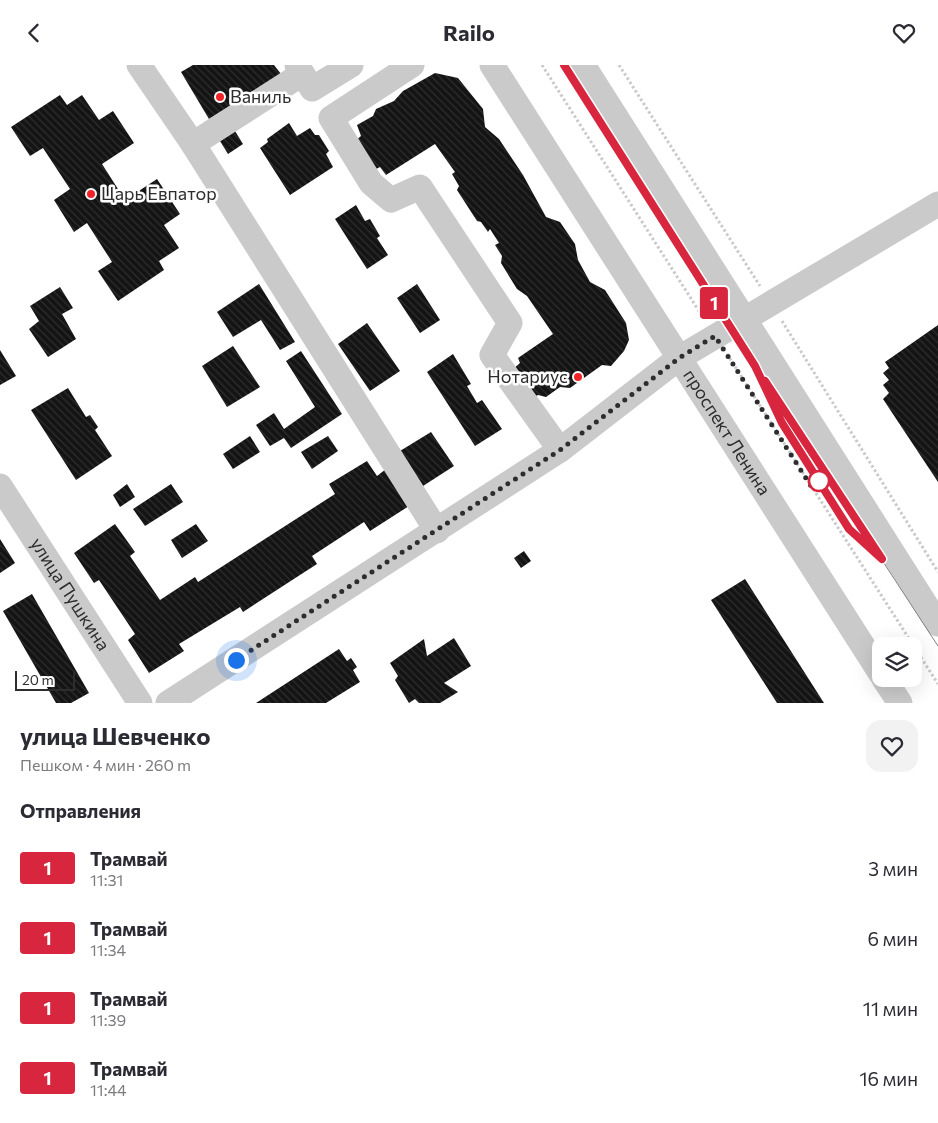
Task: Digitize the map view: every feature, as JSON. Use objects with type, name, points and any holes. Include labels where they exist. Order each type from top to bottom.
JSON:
[{"type":"street","points":[[139,65],[193,145],[436,531]]},
{"type":"street","points":[[144,65],[158,70],[166,65]]},
{"type":"street","points":[[193,145],[300,69],[312,89],[351,65]]},
{"type":"street","points":[[412,65],[331,118],[371,183],[391,200],[420,187],[510,323],[492,355],[560,450]]},
{"type":"street","name":"проспект Ленина","points":[[492,65],[872,660]]},
{"type":"street","points":[[583,65],[744,318],[931,597],[938,624]]},
{"type":"street","points":[[168,703],[560,450],[679,358],[744,318],[892,234],[938,204]]},
{"type":"street","name":"улица Пушкина","points":[[0,486],[140,703]]},
{"type":"street","points":[[889,687],[900,703]]},
{"type":"path","points":[[542,65],[938,684]]},
{"type":"path","points":[[619,65],[938,572]]},
{"type":"building","name":"Ваниль","points":[[193,65],[274,65],[281,74],[209,119],[181,72]]},
{"type":"building","points":[[435,73],[458,78],[483,109],[485,127],[499,139],[523,175],[546,217],[560,222],[575,244],[578,260],[590,282],[605,290],[626,323],[629,340],[624,351],[611,366],[602,365],[570,388],[560,387],[546,397],[538,395],[534,397],[513,369],[520,363],[518,358],[553,334],[527,296],[517,289],[501,263],[502,256],[495,245],[499,243],[490,229],[488,232],[481,222],[477,221],[457,190],[459,186],[452,174],[455,172],[435,144],[386,175],[380,167],[374,170],[355,141],[361,136],[357,125],[373,116],[376,109],[394,101],[403,91]]},
{"type":"building","name":"Царь Евпатор","points":[[60,95],[67,105],[82,95],[99,120],[113,111],[134,143],[102,164],[125,200],[157,179],[180,214],[164,225],[179,248],[159,261],[164,270],[118,301],[98,271],[112,262],[87,223],[74,232],[54,200],[70,189],[43,148],[30,156],[11,127]]},
{"type":"building","points":[[289,123],[297,136],[310,128],[315,135],[319,135],[329,151],[326,154],[333,167],[290,195],[260,148],[268,142],[267,139]]},
{"type":"building","points":[[235,131],[243,144],[228,154],[220,141]]},
{"type":"building","points":[[356,205],[365,221],[370,219],[380,236],[377,238],[388,255],[367,269],[335,219]]},
{"type":"building","points":[[259,284],[295,342],[280,350],[261,320],[233,337],[217,312]]},
{"type":"building","points":[[417,284],[440,320],[420,333],[397,298]]},
{"type":"building","points":[[60,287],[73,308],[62,314],[76,339],[48,357],[29,329],[39,321],[30,306]]},
{"type":"building","points":[[367,323],[400,371],[370,391],[338,344]]},
{"type":"building","points":[[938,325],[938,482],[883,399],[889,393],[883,385],[889,380],[883,373],[889,368],[885,362]]},
{"type":"building","points":[[233,346],[260,387],[227,407],[202,366]]},
{"type":"building","points":[[0,350],[16,376],[0,385]]},
{"type":"building","points":[[301,351],[342,414],[291,448],[284,438],[270,446],[256,425],[274,413],[284,429],[315,407],[286,361]]},
{"type":"building","points":[[453,354],[471,384],[467,386],[477,403],[482,400],[502,429],[475,446],[427,372]]},
{"type":"building","points":[[68,388],[86,417],[90,415],[98,427],[95,430],[112,456],[76,480],[31,410]]},
{"type":"building","points":[[431,432],[454,466],[423,486],[400,451]]},
{"type":"building","points":[[250,436],[260,452],[233,469],[223,454]]},
{"type":"building","points":[[328,436],[338,451],[312,469],[301,452]]},
{"type":"building","points":[[367,461],[377,476],[386,469],[409,506],[370,531],[364,522],[312,556],[317,564],[243,612],[240,607],[179,644],[184,651],[149,673],[128,640],[135,634],[99,580],[94,583],[74,553],[115,524],[135,552],[130,556],[160,600],[195,577],[198,582],[335,494],[329,484]]},
{"type":"building","points":[[127,484],[135,497],[120,507],[113,495]]},
{"type":"building","points":[[171,484],[183,502],[145,526],[133,509]]},
{"type":"building","points":[[196,524],[208,541],[182,558],[171,540]]},
{"type":"building","points":[[0,539],[15,563],[0,573]]},
{"type":"building","points":[[524,551],[531,561],[521,568],[514,558]]},
{"type":"building","points":[[745,579],[824,703],[777,703],[711,600]]},
{"type":"building","points":[[32,594],[89,693],[71,703],[56,703],[3,611]]},
{"type":"building","points":[[454,638],[471,666],[444,683],[458,692],[440,703],[419,703],[415,699],[409,703],[395,680],[398,676],[390,663],[424,639],[427,656]]},
{"type":"building","points":[[339,649],[347,661],[351,658],[357,667],[353,670],[360,682],[326,703],[256,703]]},
{"type":"tram line","name":"1","points":[[564,65],[755,366],[782,423],[849,529],[882,559],[765,381]]},
{"type":"tram line","points":[[565,65],[730,327],[938,646]]},
{"type":"tram line","points":[[774,405],[782,423],[849,529],[871,549]]},
{"type":"place","name":"Ваниль","points":[[220,97]]},
{"type":"place","name":"Царь Евпатор","points":[[91,194]]},
{"type":"place","name":"Нотариус","points":[[578,377]]},
{"type":"route","points":[[236,660],[560,450],[679,358],[715,336],[811,486],[819,481]]}]
